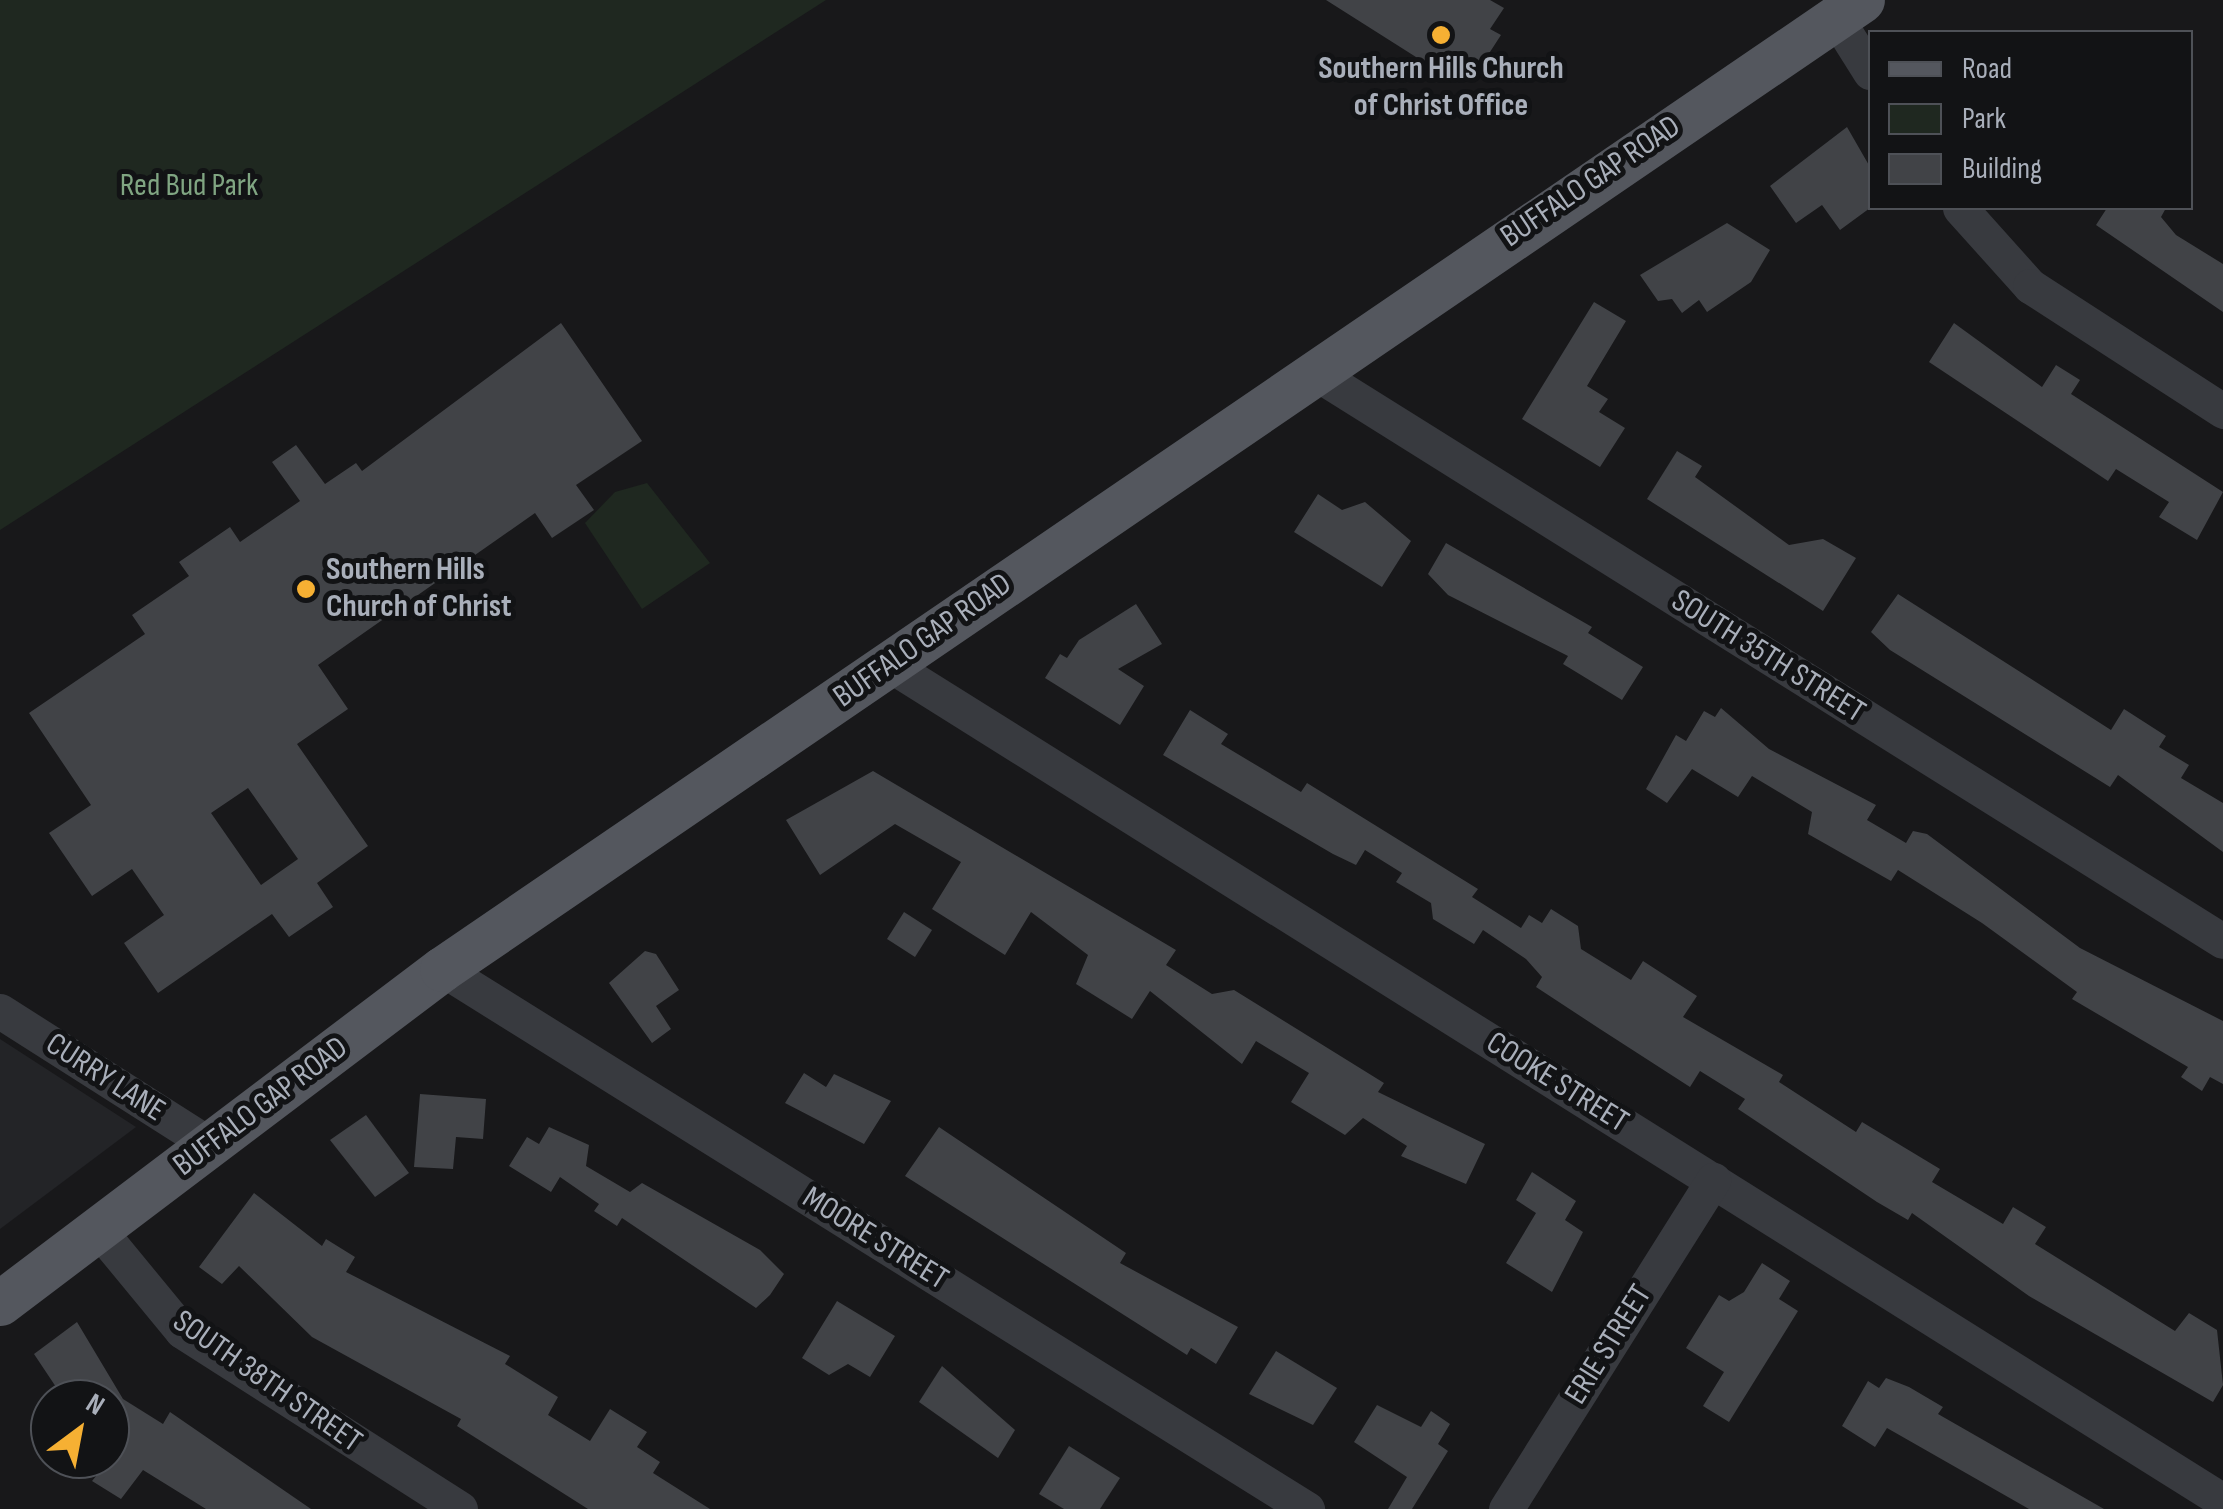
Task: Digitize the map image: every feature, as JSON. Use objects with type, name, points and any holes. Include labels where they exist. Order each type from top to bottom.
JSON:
[{"type":"main road","name":"BUFFALO GAP ROAD","points":[[0,1303],[442,969],[1849,9]]},
{"type":"street","points":[[1849,9],[1868,66]]},
{"type":"street","points":[[1962,210],[2030,286],[2223,411]]},
{"type":"street","name":"SOUTH 35TH STREET","points":[[1314,372],[2223,941]]},
{"type":"street","name":"COOKE STREET","points":[[890,666],[2223,1501]]},
{"type":"street","name":"MOORE STREET","points":[[442,969],[1308,1509]]},
{"type":"street","name":"CURRY LANE","points":[[0,1011],[210,1145]]},
{"type":"street","name":"ERIE STREET","points":[[1506,1509],[1713,1180]]},
{"type":"street","name":"SOUTH 38TH STREET","points":[[98,1228],[182,1331],[460,1509]]},
{"type":"shaded area","points":[[0,1039],[136,1127],[0,1229]]},
{"type":"green space","name":"Red Bud Park","points":[[0,0],[826,0],[0,530]]},
{"type":"green space","points":[[647,483],[710,563],[642,609],[585,523],[615,492]]},
{"type":"building","points":[[1326,0],[1490,0],[1504,8],[1490,29],[1501,35],[1477,72],[1467,66],[1457,83]]},
{"type":"building","points":[[1847,127],[1868,164],[1868,209],[1840,230],[1822,205],[1796,223],[1770,186]]},
{"type":"building","points":[[2106,210],[2165,210],[2161,217],[2176,235],[2223,264],[2223,312],[2096,225]]},
{"type":"building","points":[[1727,223],[1770,250],[1751,282],[1707,312],[1699,300],[1682,313],[1672,299],[1658,301],[1640,275]]},
{"type":"building","points":[[1594,302],[1626,321],[1587,386],[1608,399],[1599,412],[1625,428],[1600,467],[1522,419]]},
{"type":"building","points":[[561,323],[642,441],[576,485],[594,510],[552,538],[535,513],[318,665],[348,709],[297,744],[368,846],[317,883],[333,907],[289,937],[272,914],[158,993],[124,943],[164,915],[132,869],[92,896],[49,833],[91,805],[29,713],[145,634],[132,615],[189,576],[179,562],[230,527],[240,542],[300,501],[272,462],[296,445],[325,484],[356,463],[362,471]],"holes":[[[248,788],[298,859],[261,885],[211,813]]]},
{"type":"building","points":[[1954,323],[2042,387],[2056,365],[2080,380],[2071,394],[2223,492],[2197,540],[2159,517],[2169,502],[2116,469],[2108,481],[1929,362]]},
{"type":"building","points":[[1677,451],[1702,466],[1695,477],[1789,545],[1823,539],[1856,558],[1823,611],[1647,499]]},
{"type":"building","points":[[1318,494],[1342,510],[1365,502],[1411,541],[1382,587],[1294,532]]},
{"type":"building","points":[[1446,543],[1592,627],[1588,633],[1643,667],[1622,700],[1563,664],[1568,656],[1448,595],[1428,574]]},
{"type":"building","points":[[1898,594],[2111,730],[2124,709],[2166,736],[2159,747],[2189,765],[2181,778],[2223,803],[2223,852],[2118,775],[2110,787],[1890,650],[1871,632]]},
{"type":"building","points":[[1136,604],[1162,644],[1118,669],[1144,686],[1120,725],[1045,678],[1060,654],[1067,658],[1079,640]]},
{"type":"building","points":[[1721,708],[1769,749],[1876,805],[1867,820],[1906,843],[1913,831],[1927,834],[2080,948],[2223,1021],[2223,1084],[2210,1077],[2202,1091],[2181,1077],[2188,1067],[2072,999],[2077,992],[1982,923],[1898,870],[1891,881],[1808,834],[1812,812],[1752,776],[1738,797],[1692,769],[1667,803],[1646,789],[1676,735],[1686,741],[1704,711],[1715,717]]},
{"type":"building","points":[[1190,710],[1228,734],[1221,744],[1301,792],[1307,783],[1478,889],[1472,897],[1521,928],[1529,915],[1542,923],[1551,909],[1578,926],[1581,949],[1631,980],[1643,961],[1697,996],[1683,1017],[1783,1075],[1779,1082],[1856,1132],[1862,1122],[1940,1169],[1932,1182],[2003,1224],[2013,1207],[2046,1227],[2035,1244],[2175,1331],[2189,1313],[2217,1330],[2223,1385],[2213,1402],[2029,1296],[1912,1213],[1908,1220],[1877,1202],[1738,1109],[1745,1099],[1700,1071],[1690,1087],[1600,1029],[1536,987],[1542,977],[1526,959],[1483,930],[1474,944],[1433,919],[1431,903],[1396,882],[1402,873],[1365,850],[1356,865],[1163,755]]},
{"type":"building","points":[[873,771],[1176,950],[1166,965],[1212,994],[1234,990],[1384,1083],[1378,1092],[1485,1144],[1466,1184],[1401,1156],[1407,1146],[1363,1118],[1345,1135],[1291,1102],[1309,1073],[1256,1041],[1242,1064],[1150,991],[1132,1019],[1076,984],[1088,955],[1031,912],[1005,955],[932,909],[961,862],[895,824],[820,875],[786,820]]},
{"type":"building","points":[[904,912],[932,930],[915,957],[887,939]]},
{"type":"building","points":[[645,951],[656,954],[679,990],[656,1006],[671,1029],[652,1043],[609,983]]},
{"type":"building","points":[[804,1073],[826,1087],[834,1074],[891,1101],[864,1144],[785,1103]]},
{"type":"building","points":[[420,1094],[486,1099],[483,1139],[456,1137],[453,1169],[414,1167]]},
{"type":"building","points":[[366,1115],[409,1173],[375,1197],[330,1140]]},
{"type":"building","points":[[549,1127],[589,1145],[586,1166],[630,1192],[642,1183],[760,1250],[784,1274],[770,1295],[756,1308],[622,1218],[617,1226],[594,1211],[599,1204],[560,1177],[551,1192],[509,1166],[527,1137],[539,1144]]},
{"type":"building","points":[[939,1127],[1126,1253],[1120,1263],[1238,1327],[1216,1364],[1191,1348],[1187,1355],[905,1176]]},
{"type":"building","points":[[1532,1172],[1576,1201],[1565,1220],[1583,1232],[1552,1292],[1506,1263],[1536,1213],[1516,1200]]},
{"type":"building","points":[[254,1193],[322,1246],[326,1239],[355,1257],[346,1272],[510,1356],[505,1364],[558,1397],[548,1415],[590,1441],[610,1409],[647,1432],[637,1447],[660,1462],[653,1473],[710,1509],[588,1509],[457,1426],[461,1419],[312,1337],[239,1266],[222,1284],[199,1267]]},
{"type":"building","points":[[1762,1263],[1790,1281],[1779,1299],[1798,1311],[1729,1422],[1703,1406],[1724,1372],[1686,1348],[1719,1295],[1729,1301],[1744,1292]]},
{"type":"building","points":[[837,1301],[895,1336],[870,1377],[848,1364],[829,1375],[802,1358]]},
{"type":"building","points":[[77,1322],[111,1379],[51,1379],[34,1354]]},
{"type":"building","points":[[1276,1351],[1337,1388],[1313,1425],[1249,1394]]},
{"type":"building","points":[[942,1366],[1015,1430],[998,1458],[919,1402]]},
{"type":"building","points":[[1886,1378],[1943,1407],[1938,1414],[2104,1509],[2029,1509],[1887,1428],[1875,1447],[1842,1426],[1868,1381],[1879,1388]]},
{"type":"building","points":[[130,1403],[163,1424],[170,1412],[311,1509],[206,1509],[143,1470],[121,1499],[92,1481],[130,1479]]},
{"type":"building","points":[[1377,1405],[1421,1427],[1431,1411],[1450,1424],[1438,1444],[1448,1451],[1412,1509],[1388,1509],[1407,1477],[1354,1442]]},
{"type":"building","points":[[1069,1446],[1120,1478],[1100,1509],[1064,1509],[1039,1494]]},
{"type":"place","name":"Southern Hills Church of Christ Office","points":[[1441,35]]},
{"type":"place","name":"Southern Hills Church of Christ","points":[[306,589]]}]
